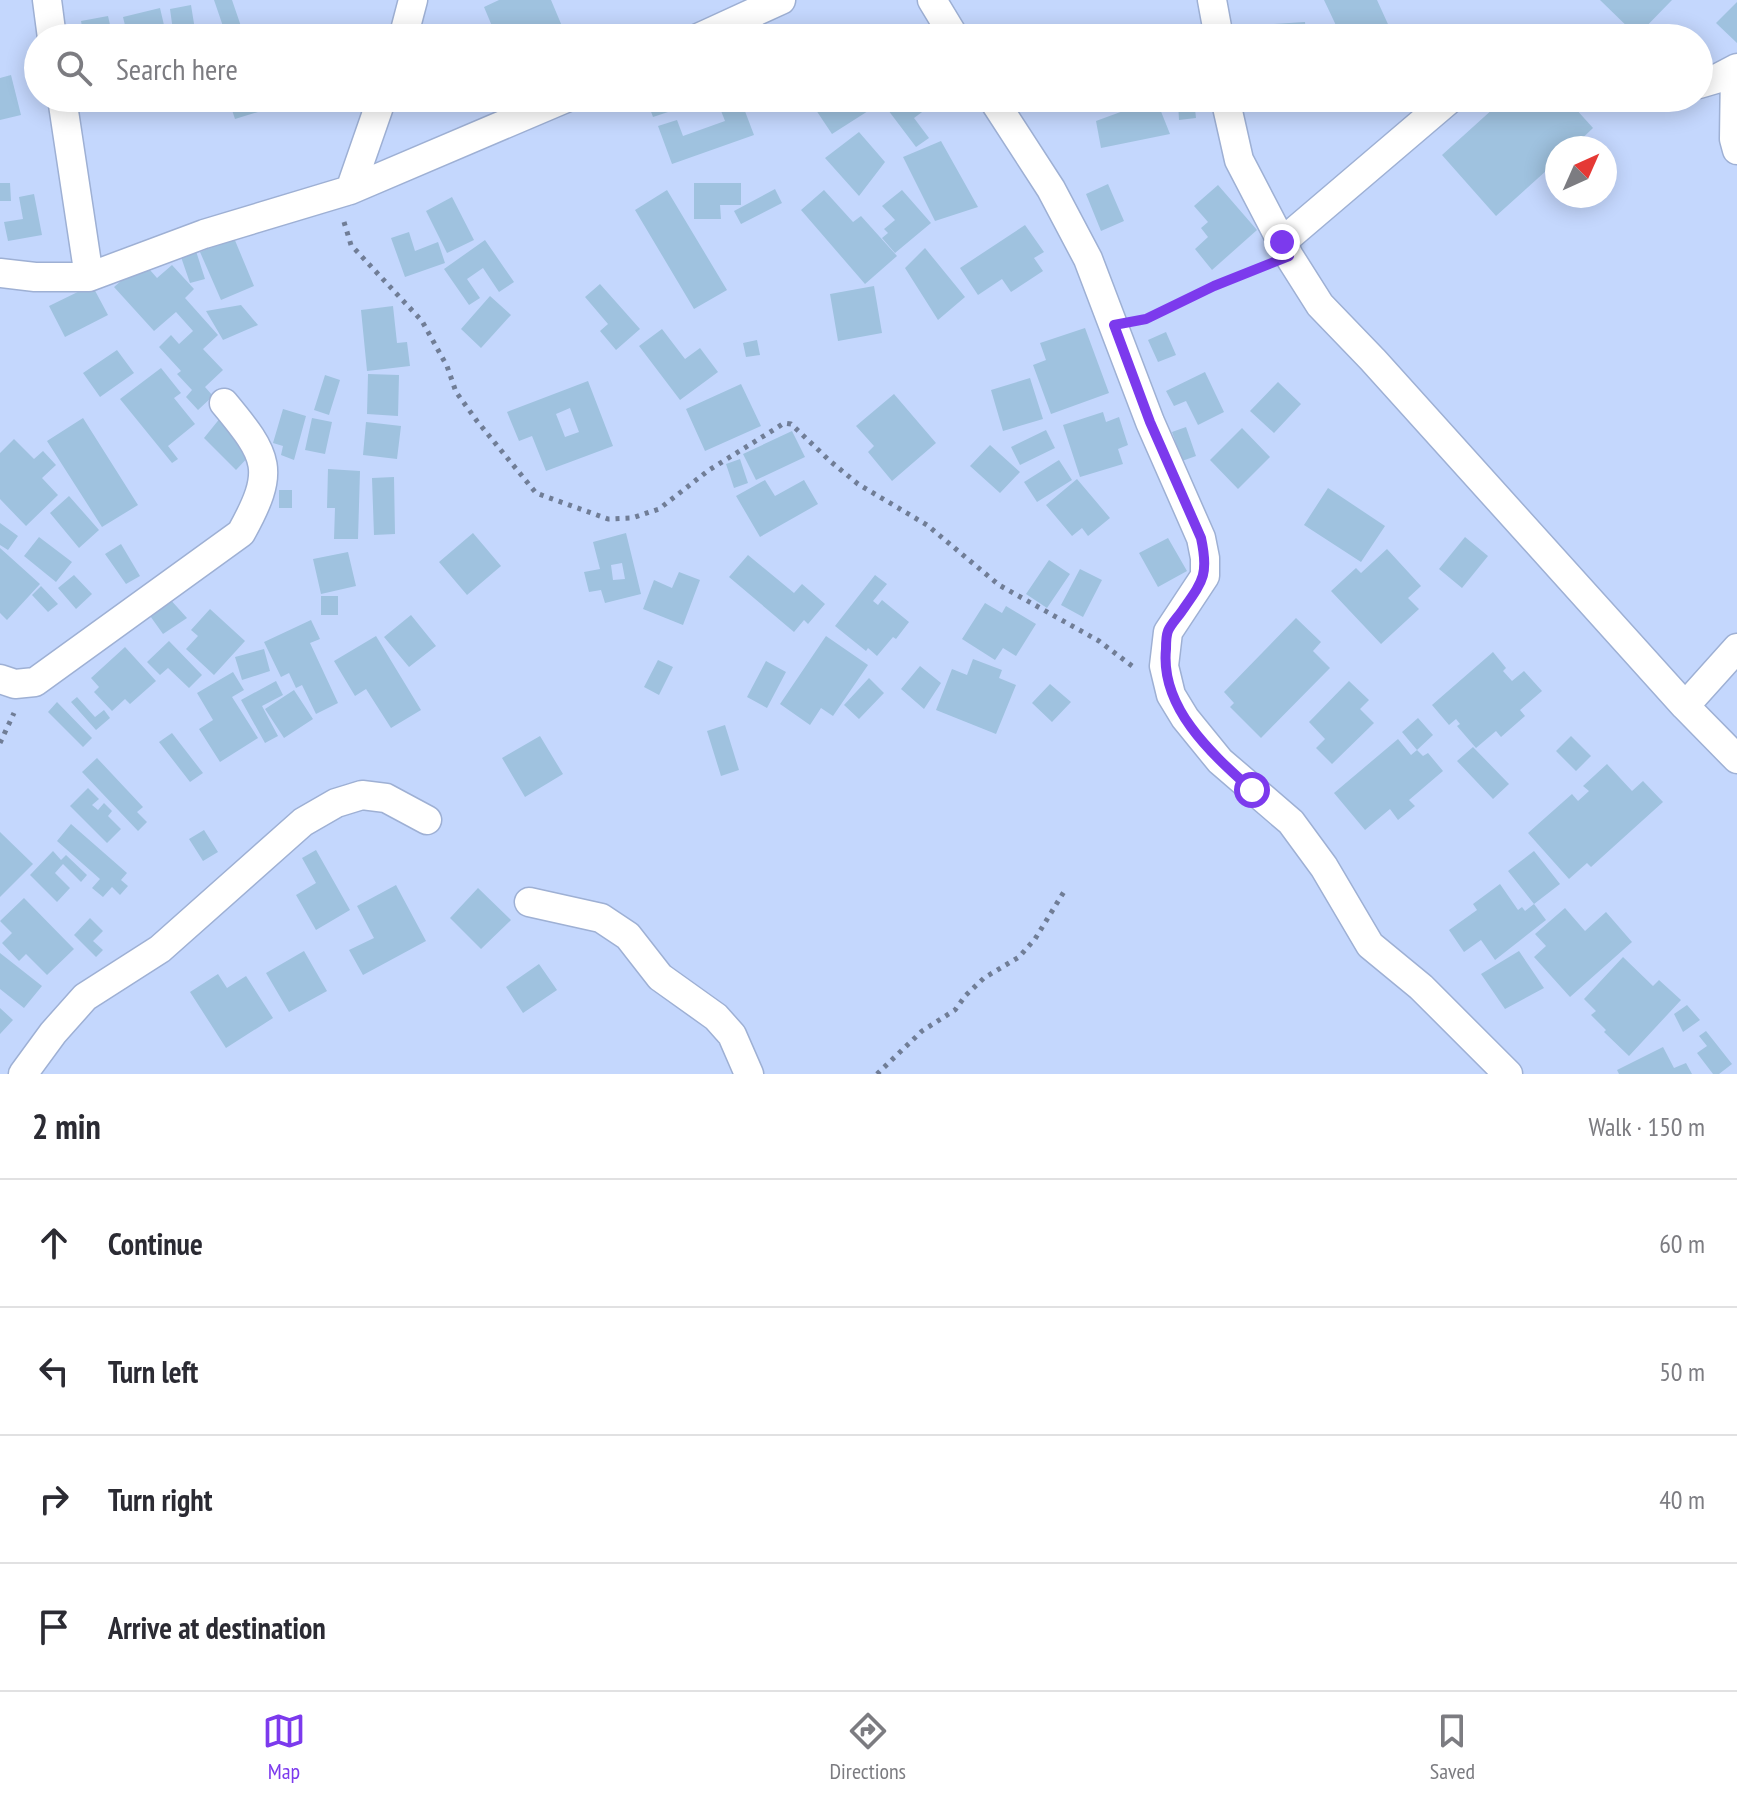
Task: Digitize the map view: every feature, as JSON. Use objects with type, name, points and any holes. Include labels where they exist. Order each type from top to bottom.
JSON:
[{"type":"street","points":[[47,0],[50,24]]},
{"type":"street","points":[[407,24],[413,0]]},
{"type":"street","points":[[729,24],[781,0]]},
{"type":"street","points":[[932,0],[947,24]]},
{"type":"street","points":[[1212,0],[1216,24]]},
{"type":"street","points":[[1713,80],[1736,68]]},
{"type":"street","points":[[1736,68],[1734,139],[1737,150]]},
{"type":"street","points":[[64,112],[89,277]]},
{"type":"street","points":[[342,192],[376,112]]},
{"type":"street","points":[[0,273],[35,277],[89,277],[204,234],[342,192],[533,112]]},
{"type":"street","points":[[1001,112],[1051,189],[1088,259],[1150,422],[1201,538],[1205,576],[1168,632],[1164,666],[1171,695],[1185,718],[1220,761],[1291,822],[1324,867],[1370,945],[1421,987],[1508,1074]]},
{"type":"street","points":[[1228,112],[1239,160],[1320,305],[1685,706],[1737,759]]},
{"type":"street","points":[[1286,249],[1436,112]]},
{"type":"street","points":[[0,679],[15,684],[35,682],[241,533],[259,502],[265,471],[254,441],[224,403]]},
{"type":"street","points":[[1685,706],[1737,648]]},
{"type":"street","points":[[23,1074],[85,997],[160,949],[303,822],[336,803],[362,795],[386,798],[427,820]]},
{"type":"street","points":[[529,902],[601,918],[628,936],[660,977],[716,1017],[732,1035],[749,1074]]},
{"type":"path","points":[[342,192],[351,245],[422,321],[447,366],[456,392],[536,493],[608,519],[632,518],[659,509],[709,470],[784,423],[791,424],[858,484],[927,525],[999,585],[1099,641],[1171,695]]},
{"type":"path","points":[[1114,325],[1146,319],[1286,249]]},
{"type":"path","points":[[877,1074],[922,1031],[955,1010],[984,978],[1019,957],[1035,939],[1065,890]]},
{"type":"building","points":[[214,0],[232,0],[240,24],[222,24]]},
{"type":"building","points":[[499,0],[551,0],[561,24],[491,24],[484,7]]},
{"type":"building","points":[[1324,0],[1377,0],[1388,24],[1335,24]]},
{"type":"building","points":[[1600,0],[1672,0],[1649,24],[1625,24]]},
{"type":"building","points":[[1737,2],[1737,43],[1716,23]]},
{"type":"building","points":[[191,5],[194,24],[172,24],[170,9]]},
{"type":"building","points":[[160,8],[164,24],[125,24],[123,17]]},
{"type":"building","points":[[108,16],[110,24],[82,24],[81,21]]},
{"type":"building","points":[[11,75],[21,115],[0,120],[0,78]]},
{"type":"building","points":[[233,112],[258,112],[235,119]]},
{"type":"building","points":[[651,112],[668,112],[653,117]]},
{"type":"building","points":[[721,112],[745,112],[754,135],[672,164],[658,126],[677,120],[683,136],[725,121]]},
{"type":"building","points":[[817,112],[866,112],[832,134]]},
{"type":"building","points":[[890,112],[922,112],[914,118],[929,138],[916,147]]},
{"type":"building","points":[[1121,112],[1161,112],[1170,134],[1101,148],[1096,121]]},
{"type":"building","points":[[1179,112],[1195,112],[1196,118],[1179,120]]},
{"type":"building","points":[[1490,112],[1579,112],[1593,128],[1585,136],[1545,136],[1545,172],[1496,216],[1442,155]]},
{"type":"building","points":[[859,132],[885,162],[859,196],[825,158]]},
{"type":"building","points":[[941,141],[978,207],[935,221],[903,157]]},
{"type":"building","points":[[0,183],[10,183],[11,201],[0,201]]},
{"type":"building","points":[[694,183],[741,183],[741,205],[720,205],[721,219],[694,219]]},
{"type":"building","points":[[1108,184],[1124,221],[1101,231],[1086,194]]},
{"type":"building","points":[[1218,185],[1257,230],[1212,270],[1195,249],[1208,237],[1201,228],[1208,222],[1194,206]]},
{"type":"building","points":[[775,189],[782,203],[741,224],[734,211]]},
{"type":"building","points":[[667,190],[727,290],[694,309],[635,210]]},
{"type":"building","points":[[824,190],[853,222],[861,216],[897,256],[865,284],[801,210]]},
{"type":"building","points":[[902,190],[931,223],[895,253],[882,238],[888,233],[884,229],[895,220],[882,206]]},
{"type":"building","points":[[34,194],[42,235],[8,241],[4,222],[23,219],[19,197]]},
{"type":"building","points":[[452,197],[474,240],[447,253],[426,211]]},
{"type":"building","points":[[1025,225],[1044,252],[1034,258],[1043,271],[1011,292],[1002,279],[978,295],[960,268]]},
{"type":"building","points":[[409,232],[415,251],[438,242],[445,263],[405,277],[391,238]]},
{"type":"building","points":[[234,238],[254,286],[221,300],[200,252]]},
{"type":"building","points":[[485,240],[514,282],[499,292],[483,268],[467,279],[480,298],[469,305],[444,269]]},
{"type":"building","points":[[925,248],[965,297],[938,320],[905,268]]},
{"type":"building","points":[[196,251],[205,279],[190,283],[181,257]]},
{"type":"building","points":[[143,262],[157,278],[172,265],[194,289],[185,298],[218,335],[203,349],[223,370],[205,387],[213,396],[198,410],[186,397],[192,390],[177,374],[181,371],[159,347],[171,335],[179,344],[193,331],[176,312],[154,331],[114,287]]},
{"type":"building","points":[[600,284],[640,329],[616,350],[600,331],[608,324],[585,297]]},
{"type":"building","points":[[92,285],[108,315],[65,337],[49,306]]},
{"type":"building","points":[[874,286],[882,333],[838,341],[830,294]]},
{"type":"building","points":[[490,296],[511,315],[481,348],[461,329]]},
{"type":"building","points":[[241,305],[258,325],[223,340],[206,311]]},
{"type":"building","points":[[393,306],[397,343],[407,342],[410,366],[367,371],[361,310]]},
{"type":"building","points":[[1085,328],[1109,393],[1051,414],[1033,365],[1046,360],[1040,343]]},
{"type":"building","points":[[662,329],[685,359],[700,348],[718,372],[680,400],[639,346]]},
{"type":"building","points":[[1166,332],[1176,355],[1158,362],[1148,340]]},
{"type":"building","points":[[757,340],[760,355],[746,357],[743,343]]},
{"type":"building","points":[[117,350],[134,373],[100,397],[83,373]]},
{"type":"building","points":[[161,368],[181,393],[174,398],[195,424],[168,446],[178,459],[172,463],[120,399]]},
{"type":"building","points":[[1205,372],[1224,412],[1198,425],[1186,401],[1174,406],[1166,391]]},
{"type":"building","points":[[368,374],[399,375],[398,416],[367,414]]},
{"type":"building","points":[[325,375],[340,380],[329,415],[314,410]]},
{"type":"building","points":[[1030,378],[1043,419],[1003,431],[991,390]]},
{"type":"building","points":[[588,381],[613,446],[546,471],[532,436],[519,441],[507,412]],"holes":[[[570,408],[579,432],[565,437],[556,414]]]},
{"type":"building","points":[[1278,382],[1301,404],[1274,433],[1250,411]]},
{"type":"building","points":[[741,384],[761,426],[705,451],[686,409]]},
{"type":"building","points":[[894,394],[936,443],[892,481],[868,452],[874,446],[856,426]]},
{"type":"building","points":[[283,409],[306,416],[294,460],[281,455],[283,446],[273,443]]},
{"type":"building","points":[[1103,412],[1106,422],[1119,417],[1128,445],[1118,449],[1123,464],[1080,477],[1063,425]]},
{"type":"building","points":[[221,417],[252,453],[236,470],[204,438]]},
{"type":"building","points":[[83,418],[138,505],[102,527],[47,441]]},
{"type":"building","points":[[312,418],[332,422],[325,454],[305,450]]},
{"type":"building","points":[[366,422],[401,426],[397,459],[363,455]]},
{"type":"building","points":[[1186,427],[1196,456],[1182,461],[1172,432]]},
{"type":"building","points":[[1242,428],[1270,457],[1238,489],[1210,460]]},
{"type":"building","points":[[1046,430],[1055,448],[1020,465],[1011,447]]},
{"type":"building","points":[[792,431],[805,457],[756,480],[743,454]]},
{"type":"building","points":[[14,439],[34,459],[43,451],[56,465],[42,478],[58,495],[26,526],[0,499],[0,453]]},
{"type":"building","points":[[990,445],[1020,472],[1000,493],[970,466]]},
{"type":"building","points":[[740,459],[748,483],[734,488],[726,464]]},
{"type":"building","points":[[1059,460],[1072,480],[1037,502],[1024,482]]},
{"type":"building","points":[[328,469],[360,471],[358,539],[334,539],[335,508],[327,508]]},
{"type":"building","points":[[394,477],[395,534],[374,535],[372,478]]},
{"type":"building","points":[[1077,479],[1110,518],[1088,536],[1082,528],[1072,536],[1046,505]]},
{"type":"building","points":[[765,480],[775,496],[804,480],[818,504],[760,537],[736,496]]},
{"type":"building","points":[[1328,488],[1385,526],[1361,562],[1304,525]]},
{"type":"building","points":[[279,490],[292,490],[292,508],[279,508]]},
{"type":"building","points":[[69,496],[99,530],[79,548],[50,513]]},
{"type":"building","points":[[0,523],[18,536],[8,550],[0,545]]},
{"type":"building","points":[[473,533],[501,566],[467,595],[439,562]]},
{"type":"building","points":[[626,533],[641,594],[605,603],[601,590],[589,592],[584,572],[600,569],[593,542]],"holes":[[[622,563],[625,579],[613,580],[611,565]]]},
{"type":"building","points":[[39,537],[72,562],[56,582],[24,556]]},
{"type":"building","points":[[1465,537],[1488,556],[1462,588],[1439,569]]},
{"type":"building","points":[[1168,538],[1187,571],[1158,587],[1139,553]]},
{"type":"building","points":[[121,544],[140,576],[126,584],[105,554]]},
{"type":"building","points":[[0,548],[40,584],[7,620],[0,613]]},
{"type":"building","points":[[1387,549],[1421,586],[1408,598],[1419,609],[1381,644],[1331,591],[1356,568],[1361,573]]},
{"type":"building","points":[[348,552],[356,586],[321,594],[313,559]]},
{"type":"building","points":[[748,555],[794,593],[802,584],[825,604],[808,624],[804,620],[794,632],[729,577]]},
{"type":"building","points":[[1049,560],[1070,574],[1047,608],[1026,594]]},
{"type":"building","points":[[1080,569],[1102,580],[1083,617],[1061,605]]},
{"type":"building","points":[[679,572],[700,580],[683,625],[643,609],[654,580],[672,588]]},
{"type":"building","points":[[74,575],[92,594],[76,609],[58,588]]},
{"type":"building","points":[[875,575],[887,584],[873,601],[878,605],[882,600],[909,622],[877,656],[835,626]]},
{"type":"building","points":[[41,586],[58,604],[48,612],[32,595]]},
{"type":"building","points":[[321,596],[338,596],[338,615],[321,615]]},
{"type":"building","points":[[169,598],[187,618],[163,634],[148,613]]},
{"type":"building","points":[[985,603],[1002,613],[1006,606],[1036,624],[1016,656],[1003,648],[995,660],[962,639]]},
{"type":"building","points":[[210,609],[245,641],[214,675],[186,649],[198,636],[191,630]]},
{"type":"building","points":[[411,615],[436,646],[409,667],[384,637]]},
{"type":"building","points":[[1296,618],[1321,642],[1313,651],[1330,668],[1261,738],[1230,707],[1234,703],[1224,692]]},
{"type":"building","points":[[311,620],[320,639],[310,643],[338,703],[316,714],[302,685],[296,688],[289,673],[281,677],[264,642]]},
{"type":"building","points":[[376,636],[421,710],[391,728],[366,689],[355,696],[334,661]]},
{"type":"building","points":[[826,636],[868,665],[833,716],[821,708],[810,725],[780,704]]},
{"type":"building","points":[[169,641],[202,675],[189,688],[168,668],[160,675],[147,662]]},
{"type":"building","points":[[125,647],[156,681],[130,704],[125,699],[112,711],[94,692],[99,687],[91,678]]},
{"type":"building","points":[[264,649],[270,671],[242,680],[235,657]]},
{"type":"building","points":[[1493,652],[1512,681],[1524,671],[1542,691],[1520,710],[1525,716],[1501,737],[1496,731],[1476,748],[1457,726],[1460,724],[1456,719],[1449,725],[1432,705]]},
{"type":"building","points":[[973,659],[1002,670],[999,678],[1016,685],[996,734],[936,710],[952,669],[967,675]]},
{"type":"building","points":[[658,660],[673,667],[659,695],[644,687]]},
{"type":"building","points":[[766,661],[786,672],[767,708],[747,697]]},
{"type":"building","points":[[920,666],[941,683],[924,709],[901,689]]},
{"type":"building","points":[[233,672],[244,690],[232,697],[258,738],[220,762],[199,729],[213,720],[197,693]]},
{"type":"building","points":[[869,678],[884,693],[859,719],[844,705]]},
{"type":"building","points":[[276,681],[283,695],[262,706],[278,736],[265,743],[241,700]]},
{"type":"building","points":[[1349,681],[1369,700],[1360,709],[1374,723],[1332,764],[1316,748],[1325,739],[1309,722]]},
{"type":"building","points":[[1050,684],[1071,702],[1052,722],[1032,703]]},
{"type":"building","points":[[294,690],[313,719],[284,738],[265,709]]},
{"type":"building","points":[[77,697],[95,717],[104,710],[110,718],[96,730],[71,702]]},
{"type":"building","points":[[57,702],[92,738],[83,747],[48,712]]},
{"type":"building","points":[[1418,718],[1433,735],[1417,750],[1402,732]]},
{"type":"building","points":[[725,725],[739,770],[721,776],[707,731]]},
{"type":"building","points":[[172,733],[203,773],[190,782],[159,742]]},
{"type":"building","points":[[540,736],[563,774],[525,797],[502,758]]},
{"type":"building","points":[[1571,736],[1591,756],[1576,771],[1556,751]]},
{"type":"building","points":[[1398,739],[1411,755],[1417,750],[1423,756],[1428,753],[1443,771],[1409,800],[1415,806],[1398,820],[1390,809],[1365,830],[1334,793]]},
{"type":"building","points":[[1473,747],[1509,784],[1493,799],[1457,761]]},
{"type":"building","points":[[97,758],[143,807],[137,812],[147,822],[138,831],[82,772]]},
{"type":"building","points":[[1607,764],[1632,791],[1643,781],[1663,802],[1591,867],[1587,863],[1569,879],[1528,833],[1572,794],[1578,801],[1589,791],[1583,786]]},
{"type":"building","points":[[88,788],[99,799],[92,805],[98,810],[104,803],[112,811],[108,816],[121,829],[107,843],[70,806]]},
{"type":"building","points":[[71,824],[127,873],[121,880],[128,886],[120,895],[112,887],[103,897],[92,888],[100,879],[57,841]]},
{"type":"building","points":[[204,830],[218,852],[203,861],[189,839]]},
{"type":"building","points":[[0,832],[33,864],[0,897]]},
{"type":"building","points":[[316,850],[350,910],[316,930],[296,895],[316,883],[302,858]]},
{"type":"building","points":[[53,851],[61,860],[66,855],[87,875],[81,882],[63,864],[55,873],[70,888],[57,902],[30,875]]},
{"type":"building","points":[[1534,851],[1560,884],[1534,904],[1508,871]]},
{"type":"building","points":[[1500,884],[1518,910],[1522,907],[1525,911],[1534,904],[1546,920],[1495,960],[1481,940],[1464,952],[1449,930],[1477,910],[1473,904]]},
{"type":"building","points":[[396,885],[426,941],[363,975],[349,950],[374,938],[357,906]]},
{"type":"building","points":[[478,888],[511,920],[481,949],[450,918]]},
{"type":"building","points":[[24,898],[74,949],[47,975],[26,954],[19,961],[2,943],[12,933],[0,921]]},
{"type":"building","points":[[1565,908],[1585,931],[1606,912],[1632,942],[1570,997],[1534,957],[1546,946],[1535,934]]},
{"type":"building","points":[[90,918],[103,931],[93,941],[103,950],[96,957],[74,935]]},
{"type":"building","points":[[304,951],[327,991],[289,1012],[266,973]]},
{"type":"building","points":[[1519,951],[1544,988],[1505,1009],[1481,974]]},
{"type":"building","points":[[0,953],[42,986],[24,1008],[0,989]]},
{"type":"building","points":[[1623,957],[1653,986],[1659,980],[1681,1000],[1629,1056],[1604,1032],[1606,1030],[1591,1015],[1596,1011],[1584,999]]},
{"type":"building","points":[[539,964],[557,990],[523,1013],[506,987]]},
{"type":"building","points":[[218,974],[227,988],[246,976],[273,1018],[226,1048],[190,992]]},
{"type":"building","points":[[1687,1005],[1700,1020],[1683,1032],[1674,1014]]},
{"type":"building","points":[[0,1008],[13,1020],[0,1034]]},
{"type":"building","points":[[1706,1031],[1732,1064],[1719,1074],[1713,1074],[1697,1053],[1707,1046],[1699,1036]]},
{"type":"building","points":[[1663,1047],[1674,1068],[1686,1063],[1692,1074],[1619,1074],[1617,1070]]},
{"type":"route","points":[[1252,790],[1220,761],[1185,718],[1171,695],[1164,666],[1168,632],[1205,576],[1205,558],[1201,538],[1150,422],[1114,325],[1146,319],[1175,303],[1289,256],[1282,242]]}]
